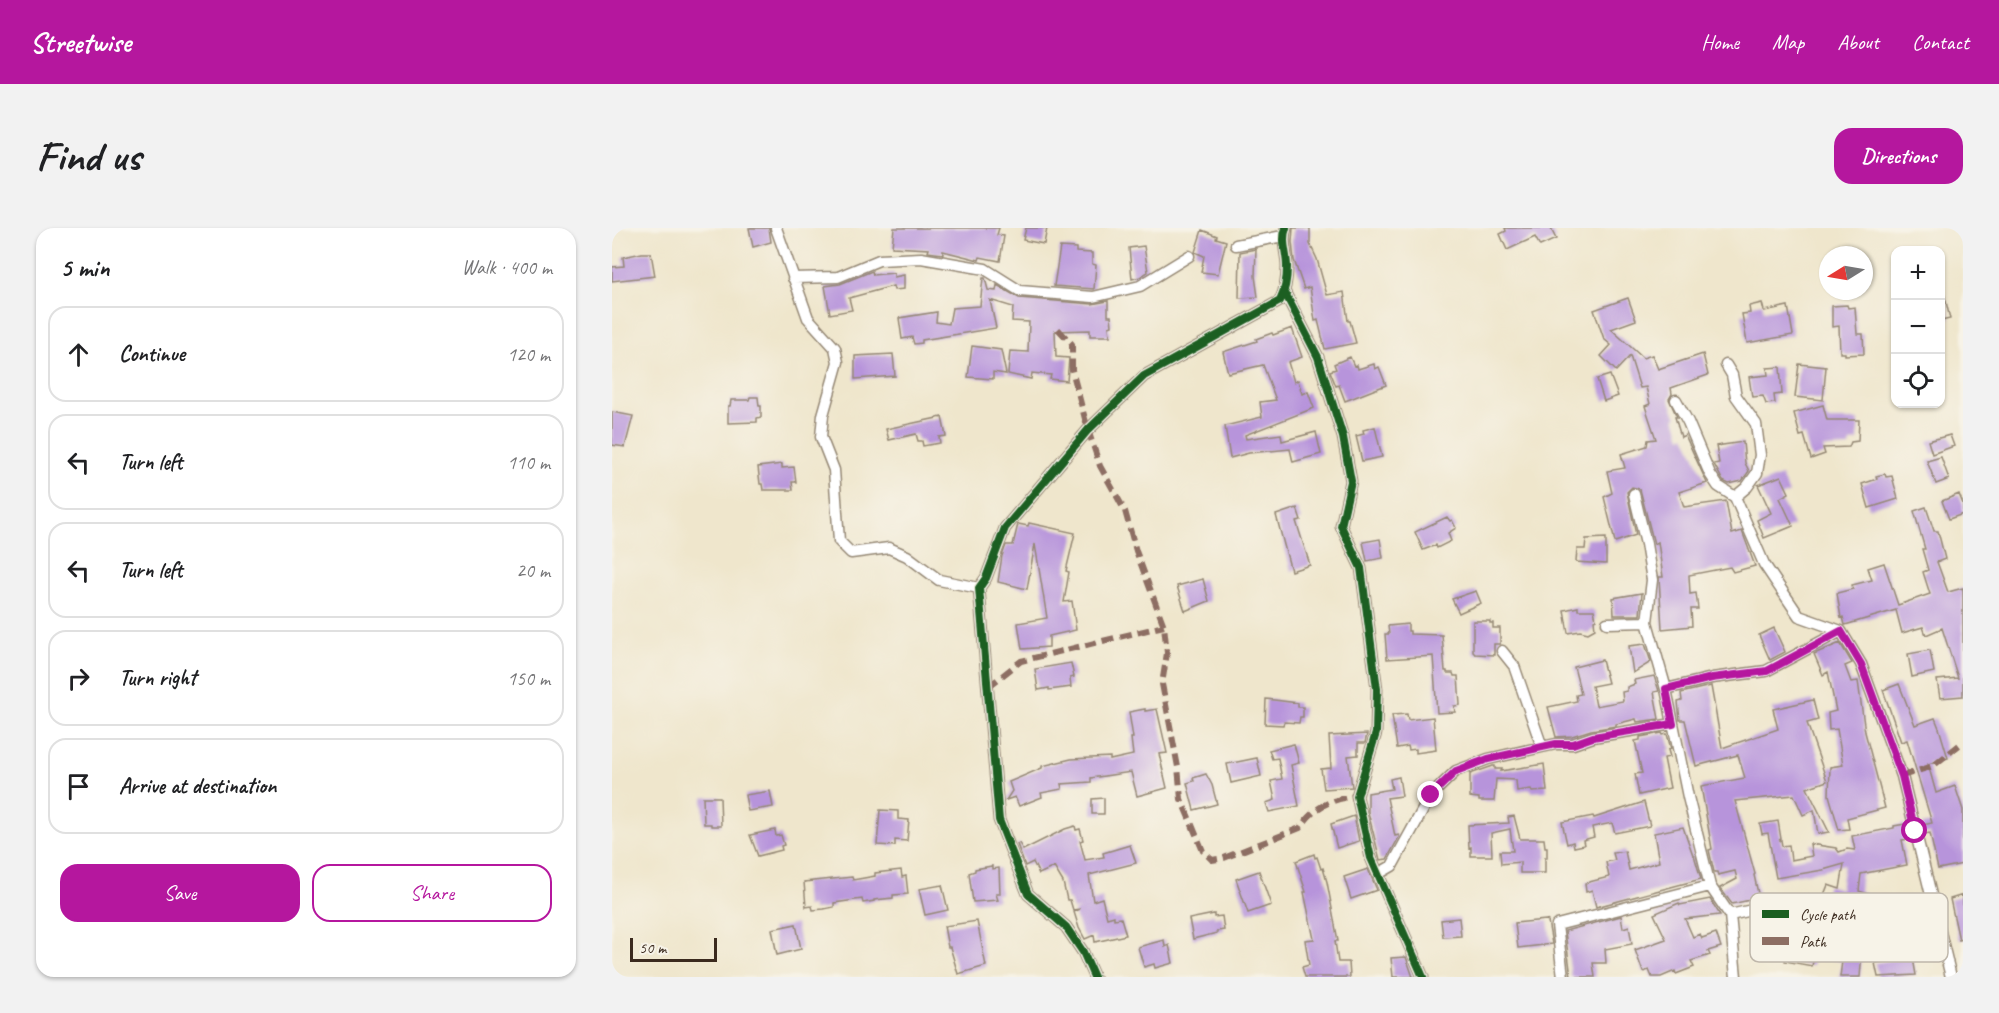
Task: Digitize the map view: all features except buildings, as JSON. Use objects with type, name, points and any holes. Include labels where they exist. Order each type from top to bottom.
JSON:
[{"type":"street","points":[[776,228],[808,318],[835,348],[838,363],[823,415],[821,437],[834,470],[839,541],[851,553],[889,548],[907,556],[939,580],[979,588]]},
{"type":"street","points":[[1094,977],[1083,952],[1066,927],[1028,894],[999,820],[979,588],[986,578],[1005,528],[1088,430],[1144,376],[1280,301],[1284,291],[1287,267],[1285,232],[1236,245]]},
{"type":"street","points":[[793,278],[838,277],[879,260],[921,258],[985,269],[1020,291],[1093,297],[1140,286],[1189,256]]},
{"type":"street","points":[[1284,291],[1318,357],[1343,437],[1351,481],[1341,526],[1361,568],[1377,689],[1376,733],[1357,796],[1371,858],[1423,977]]},
{"type":"street","points":[[1726,365],[1732,375],[1736,396],[1756,424],[1760,455],[1757,473],[1747,487],[1735,497]]},
{"type":"street","points":[[1676,400],[1718,486],[1735,497],[1764,564],[1799,616],[1841,631],[1861,664],[1902,776],[1931,893]]},
{"type":"street","points":[[1634,494],[1647,544],[1652,580],[1647,622],[1666,689],[1688,797],[1710,886],[1730,915],[1736,977]]},
{"type":"street","points":[[1607,623],[1647,622]]},
{"type":"street","points":[[1666,689],[1712,678],[1767,671],[1841,631]]},
{"type":"street","points":[[1502,651],[1514,666],[1542,747]]},
{"type":"street","points":[[1378,874],[1392,866],[1431,795],[1456,771],[1488,759],[1542,747],[1573,744],[1593,737],[1673,724]]},
{"type":"street","points":[[1563,977],[1557,925],[1710,886]]},
{"type":"street","points":[[1730,915],[1750,910]]},
{"type":"street","points":[[1947,962],[1951,977]]},
{"type":"marked path","points":[[1058,329],[1072,344],[1072,370],[1088,430],[1100,466],[1125,511],[1136,551],[1164,626],[1167,653],[1162,684],[1178,767],[1181,799],[1203,851],[1212,860],[1224,858],[1300,828],[1311,814],[1324,805],[1357,796]]},
{"type":"marked path","points":[[988,687],[1021,661],[1164,626]]},
{"type":"marked path","points":[[1902,776],[1933,766],[1963,742]]},
{"type":"cycle path","points":[[1094,977],[1083,952],[1066,927],[1028,894],[999,820],[979,588],[986,578],[1005,528],[1088,430],[1144,376],[1280,301],[1287,276],[1284,238],[1286,228]]},
{"type":"cycle path","points":[[1284,291],[1318,357],[1343,437],[1351,481],[1341,526],[1361,568],[1377,689],[1376,733],[1357,796],[1371,858],[1423,977]]},
{"type":"route","points":[[1431,795],[1456,771],[1488,759],[1556,744],[1573,744],[1593,737],[1673,724],[1666,689],[1712,678],[1767,671],[1787,658],[1841,631],[1861,664],[1902,776],[1915,831]]}]
